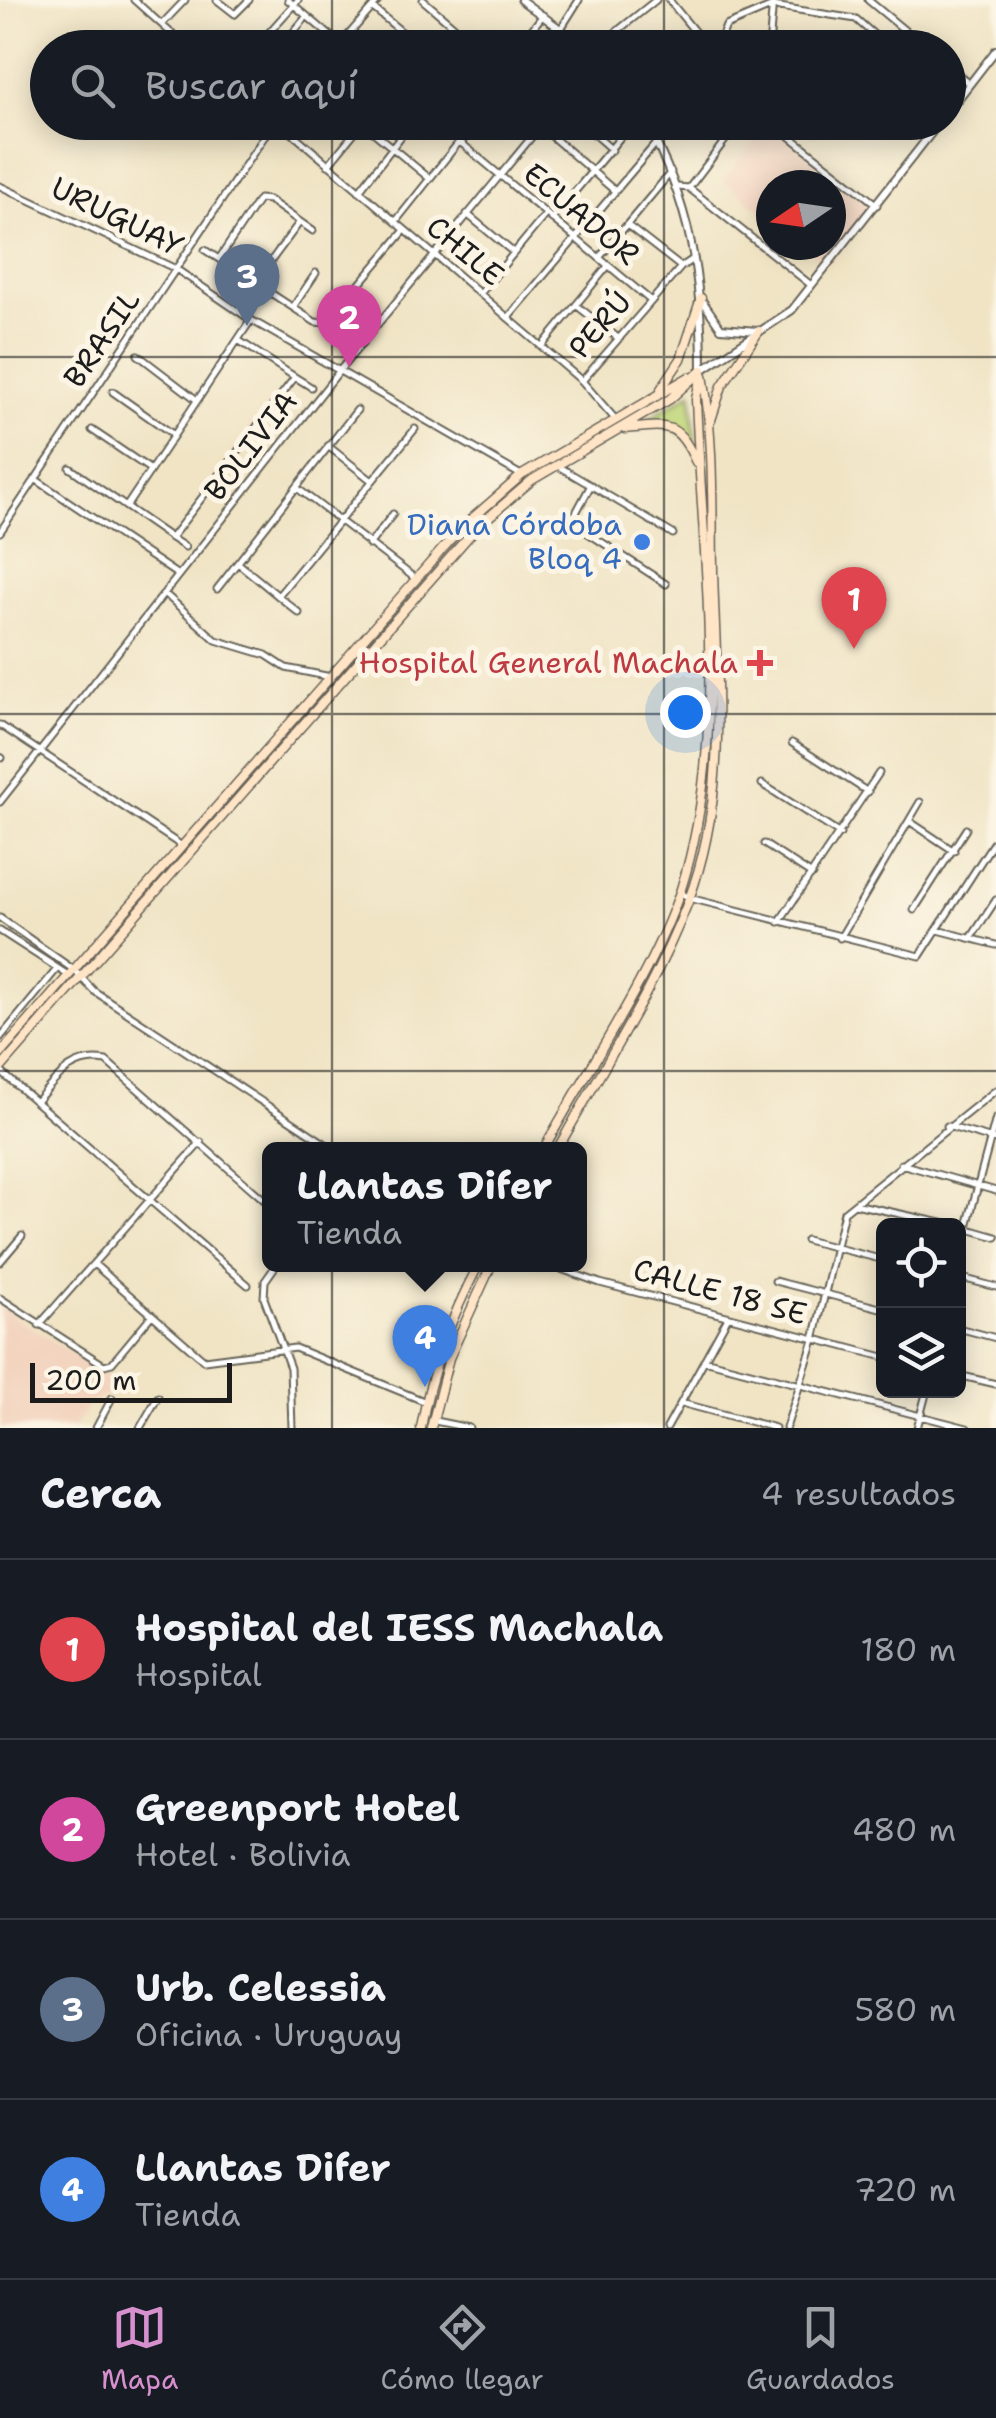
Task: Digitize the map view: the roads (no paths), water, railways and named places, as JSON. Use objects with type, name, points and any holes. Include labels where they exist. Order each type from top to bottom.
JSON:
[{"type":"main road","points":[[658,393],[681,359],[700,298]]},
{"type":"main road","points":[[709,430],[722,386],[759,331]]},
{"type":"main road","points":[[0,1070],[182,846],[320,689],[351,670],[476,528],[532,480],[618,425],[658,393],[702,370]]},
{"type":"main road","points":[[0,1054],[77,977],[299,728],[363,640],[460,529],[522,476],[670,399],[702,370]]},
{"type":"main road","points":[[561,1142],[664,960],[690,898],[708,830],[718,734],[709,430],[702,370]]},
{"type":"main road","points":[[547,1142],[659,940],[680,892],[698,827],[708,734],[696,399],[702,370]]},
{"type":"main road","points":[[618,425],[666,426],[678,431],[698,466]]},
{"type":"main road","points":[[351,670],[345,668],[363,640]]},
{"type":"main road","points":[[299,728],[325,692],[320,689]]},
{"type":"main road","points":[[421,1428],[454,1311],[475,1272]]},
{"type":"main road","points":[[433,1424],[449,1358],[488,1272]]},
{"type":"street","points":[[134,0],[168,30]]},
{"type":"street","points":[[162,24],[185,0]]},
{"type":"street","points":[[217,0],[235,14],[249,0]]},
{"type":"street","points":[[423,0],[457,30]]},
{"type":"street","points":[[521,0],[566,30]]},
{"type":"street","points":[[562,26],[579,0]]},
{"type":"street","points":[[618,30],[656,0]]},
{"type":"street","points":[[669,0],[693,30]]},
{"type":"street","points":[[868,0],[904,30]]},
{"type":"street","points":[[271,30],[293,2],[324,30]]},
{"type":"street","points":[[352,30],[376,2],[403,30]]},
{"type":"street","points":[[770,30],[773,3]]},
{"type":"street","points":[[724,30],[773,3],[856,19],[869,30]]},
{"type":"street","points":[[531,30],[544,14]]},
{"type":"street","points":[[295,30],[307,16]]},
{"type":"street","points":[[966,88],[996,50]]},
{"type":"street","points":[[966,81],[970,84]]},
{"type":"street","name":"BRASIL","points":[[0,532],[264,140]]},
{"type":"street","name":"CHILE","points":[[297,140],[582,381],[618,425]]},
{"type":"street","points":[[328,166],[349,140]]},
{"type":"street","points":[[382,140],[429,178]]},
{"type":"street","points":[[359,191],[398,140]]},
{"type":"street","name":"BOLIVIA","points":[[0,802],[340,370],[529,140]]},
{"type":"street","points":[[558,140],[615,191]]},
{"type":"street","points":[[601,140],[612,150]]},
{"type":"street","points":[[480,294],[620,140]]},
{"type":"street","points":[[689,188],[725,140]]},
{"type":"street","points":[[795,140],[877,204]]},
{"type":"street","points":[[702,370],[792,310],[814,287],[926,140]]},
{"type":"street","points":[[396,221],[458,142]]},
{"type":"street","name":"ECUADOR","points":[[458,142],[650,301]]},
{"type":"street","points":[[508,318],[657,142],[677,186],[696,257],[702,370]]},
{"type":"street","points":[[598,258],[671,172]]},
{"type":"street","name":"URUGUAY","points":[[0,186],[176,269],[251,320],[522,476]]},
{"type":"street","points":[[677,186],[689,188],[814,287]]},
{"type":"street","points":[[219,259],[259,199],[269,200],[312,231]]},
{"type":"street","points":[[466,214],[514,253]]},
{"type":"street","points":[[254,284],[299,223]]},
{"type":"street","points":[[627,224],[681,267]]},
{"type":"street","points":[[205,250],[320,324],[334,320],[404,230]]},
{"type":"street","name":"PERÚ","points":[[582,381],[681,267],[696,257]]},
{"type":"street","points":[[542,346],[608,266]]},
{"type":"street","points":[[292,308],[316,272]]},
{"type":"street","points":[[700,298],[721,328],[759,331]]},
{"type":"street","points":[[576,305],[618,338]]},
{"type":"street","points":[[126,507],[251,320]]},
{"type":"street","points":[[238,340],[311,387]]},
{"type":"street","points":[[138,355],[197,400]]},
{"type":"street","points":[[171,538],[295,376]]},
{"type":"street","points":[[113,392],[174,434]]},
{"type":"street","points":[[217,589],[357,410]]},
{"type":"street","points":[[278,596],[416,429]]},
{"type":"street","points":[[92,430],[151,470]]},
{"type":"street","points":[[328,446],[371,480]]},
{"type":"street","points":[[558,466],[673,534]]},
{"type":"street","points":[[70,468],[185,547]]},
{"type":"street","points":[[35,479],[178,575]]},
{"type":"street","points":[[591,485],[571,522],[666,584]]},
{"type":"street","points":[[297,488],[416,579]]},
{"type":"street","points":[[369,545],[393,514]]},
{"type":"street","points":[[238,564],[299,613]]},
{"type":"street","points":[[164,593],[216,640],[266,655],[286,668],[334,680]]},
{"type":"street","points":[[0,725],[182,846]]},
{"type":"street","points":[[792,744],[868,792]]},
{"type":"street","points":[[779,922],[879,773]]},
{"type":"street","points":[[762,784],[840,834]]},
{"type":"street","points":[[840,938],[920,802]]},
{"type":"street","points":[[909,821],[954,850]]},
{"type":"street","points":[[914,910],[966,829]]},
{"type":"street","points":[[764,844],[812,875]]},
{"type":"street","points":[[680,892],[779,922],[920,956],[993,844]]},
{"type":"street","points":[[971,938],[996,900]]},
{"type":"street","points":[[0,918],[77,977],[323,1142]]},
{"type":"street","points":[[938,930],[996,945]]},
{"type":"street","points":[[0,931],[57,969],[77,977]]},
{"type":"street","points":[[0,1038],[57,969]]},
{"type":"street","points":[[36,1102],[66,1068],[92,1058],[106,1061],[262,1198]]},
{"type":"street","points":[[0,1070],[248,1285]]},
{"type":"street","points":[[786,1428],[814,1340],[844,1212],[996,1090]]},
{"type":"street","points":[[963,1218],[978,1186],[996,1118]]},
{"type":"street","points":[[947,1126],[993,1139]]},
{"type":"street","points":[[39,1325],[201,1142]]},
{"type":"street","points":[[901,1164],[996,1191]]},
{"type":"street","points":[[855,1204],[921,1218]]},
{"type":"street","points":[[966,1228],[996,1237]]},
{"type":"street","points":[[0,1262],[22,1236]]},
{"type":"street","points":[[806,1240],[876,1258]]},
{"type":"street","points":[[94,1264],[204,1360],[285,1347],[305,1350],[426,1402]]},
{"type":"street","points":[[271,1272],[265,1281],[264,1298],[285,1347],[294,1397],[292,1428]]},
{"type":"street","name":"CALLE 18 SE","points":[[575,1272],[876,1355]]},
{"type":"street","points":[[966,1279],[996,1287]]},
{"type":"street","points":[[775,1281],[880,1308]]},
{"type":"street","points":[[0,1298],[104,1366],[112,1363],[152,1316]]},
{"type":"street","points":[[667,1428],[728,1317]]},
{"type":"street","points":[[966,1330],[996,1338]]},
{"type":"street","points":[[704,1360],[968,1428]]},
{"type":"street","points":[[966,1378],[996,1384]]},
{"type":"street","points":[[140,1428],[158,1397]]},
{"type":"street","points":[[96,1428],[112,1398]]},
{"type":"street","points":[[917,1428],[925,1398]]},
{"type":"street","points":[[680,1402],[775,1428]]},
{"type":"street","points":[[433,1424],[469,1428]]},
{"type":"place","name":"Urb. Celessia","points":[[247,326]]},
{"type":"place","name":"Greenport Hotel","points":[[349,367]]},
{"type":"place","name":"Diana Córdoba Bloq 4","points":[[642,542]]},
{"type":"place","name":"Hospital del IESS Machala","points":[[854,649]]},
{"type":"place","name":"Hospital General Machala","points":[[760,663]]},
{"type":"place","name":"Llantas Difer","points":[[425,1387]]}]
